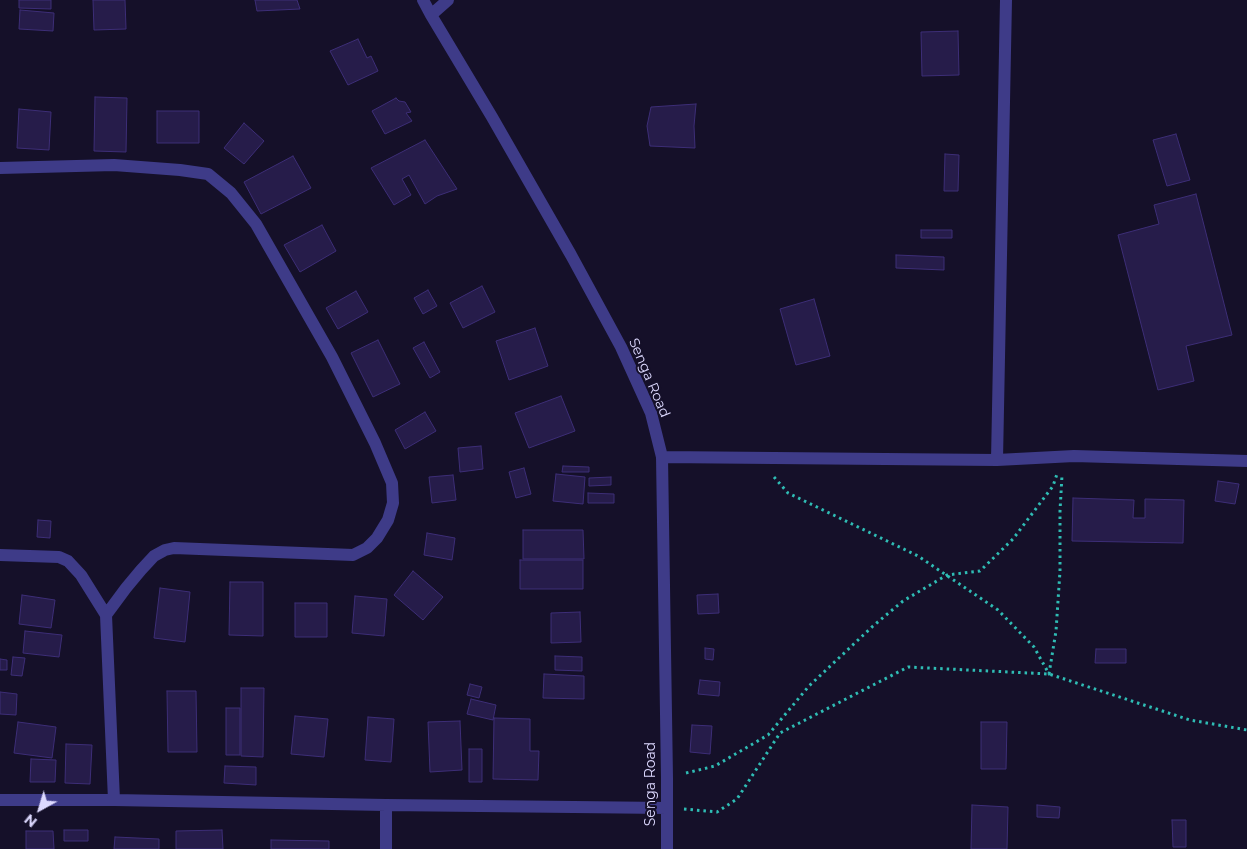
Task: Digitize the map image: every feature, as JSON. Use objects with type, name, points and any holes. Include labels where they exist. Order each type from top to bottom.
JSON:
[{"type":"street","name":"Senga Road","points":[[423,0],[571,255],[621,347],[650,412],[662,457],[667,778],[666,849]]},
{"type":"street","points":[[431,16],[448,0]]},
{"type":"street","points":[[996,460],[1006,0]]},
{"type":"street","points":[[0,168],[114,165],[208,174],[231,192],[256,224],[332,357],[375,442],[392,483],[393,503],[388,520],[377,538],[367,548],[353,555],[174,548],[154,556],[126,588],[106,615]]},
{"type":"street","points":[[662,457],[996,460],[1074,456],[1247,462]]},
{"type":"street","points":[[0,555],[59,557],[68,561],[81,574],[106,615],[114,800]]},
{"type":"street","points":[[0,800],[667,808]]},
{"type":"street","points":[[386,805],[386,849]]},
{"type":"path","points":[[667,778],[714,766],[768,735],[810,686],[903,600],[947,575],[980,571],[1013,539],[1053,486],[1062,457]]},
{"type":"path","points":[[1049,674],[1056,632],[1060,571],[1062,457]]},
{"type":"path","points":[[758,458],[788,493],[918,556],[998,610],[1034,647],[1049,674]]},
{"type":"path","points":[[667,808],[717,812],[737,799],[780,733],[908,667],[1049,674],[1190,720],[1247,730]]},
{"type":"building","points":[[19,0],[51,0],[51,9],[19,8]]},
{"type":"building","points":[[93,0],[125,0],[126,29],[94,30]]},
{"type":"building","points":[[255,0],[297,0],[300,9],[257,11]]},
{"type":"building","points":[[20,10],[54,13],[53,31],[19,29]]},
{"type":"building","points":[[958,31],[959,75],[922,76],[921,32]]},
{"type":"building","points":[[358,39],[367,58],[371,56],[378,71],[348,85],[330,51]]},
{"type":"building","points":[[95,97],[127,98],[126,152],[94,151]]},
{"type":"building","points":[[396,98],[399,101],[405,102],[411,112],[406,113],[412,121],[385,134],[372,111]]},
{"type":"building","points":[[696,104],[695,148],[650,146],[647,126],[651,107]]},
{"type":"building","points":[[19,109],[51,112],[49,150],[17,148]]},
{"type":"building","points":[[157,111],[199,111],[199,143],[157,143]]},
{"type":"building","points":[[244,123],[264,141],[244,164],[224,148]]},
{"type":"building","points":[[1176,134],[1190,180],[1167,186],[1153,140]]},
{"type":"building","points":[[425,140],[457,189],[437,196],[425,204],[409,175],[402,179],[411,195],[394,205],[371,168]]},
{"type":"building","points":[[945,154],[959,155],[958,191],[944,191]]},
{"type":"building","points":[[293,156],[311,188],[261,214],[244,182]]},
{"type":"building","points":[[1196,194],[1232,335],[1186,346],[1194,381],[1158,390],[1118,235],[1159,224],[1154,205]]},
{"type":"building","points":[[322,225],[336,251],[300,272],[284,245]]},
{"type":"building","points":[[921,230],[952,230],[952,238],[921,238]]},
{"type":"building","points":[[896,255],[944,257],[944,270],[896,268]]},
{"type":"building","points":[[482,286],[495,312],[463,328],[450,303]]},
{"type":"building","points":[[428,290],[437,306],[423,314],[414,298]]},
{"type":"building","points":[[356,291],[368,312],[338,329],[326,308]]},
{"type":"building","points":[[814,299],[830,356],[796,365],[780,309]]},
{"type":"building","points":[[535,328],[548,366],[509,380],[496,341]]},
{"type":"building","points":[[378,340],[400,384],[373,397],[351,353]]},
{"type":"building","points":[[424,342],[440,372],[430,378],[413,348]]},
{"type":"building","points":[[561,396],[575,431],[529,448],[515,413]]},
{"type":"building","points":[[425,412],[436,431],[405,449],[395,430]]},
{"type":"building","points":[[481,446],[483,469],[460,472],[458,448]]},
{"type":"building","points":[[563,466],[589,467],[589,472],[562,472]]},
{"type":"building","points":[[524,468],[531,494],[516,498],[509,472]]},
{"type":"building","points":[[556,474],[585,477],[583,504],[553,501]]},
{"type":"building","points":[[453,475],[456,500],[432,503],[429,477]]},
{"type":"building","points":[[611,477],[611,485],[589,486],[589,478]]},
{"type":"building","points":[[1218,481],[1239,484],[1235,504],[1215,501]]},
{"type":"building","points":[[588,493],[614,494],[614,503],[588,503]]},
{"type":"building","points":[[1073,498],[1134,500],[1133,518],[1145,518],[1145,499],[1184,500],[1183,543],[1072,541]]},
{"type":"building","points":[[38,520],[51,521],[50,538],[37,537]]},
{"type":"building","points":[[523,530],[583,530],[584,559],[523,559]]},
{"type":"building","points":[[427,533],[455,538],[452,560],[424,555]]},
{"type":"building","points":[[520,560],[583,560],[583,589],[520,589]]},
{"type":"building","points":[[413,571],[443,597],[423,620],[394,595]]},
{"type":"building","points":[[230,582],[263,582],[263,636],[229,635]]},
{"type":"building","points":[[160,588],[190,592],[185,642],[154,638]]},
{"type":"building","points":[[718,594],[719,613],[698,614],[697,595]]},
{"type":"building","points":[[22,595],[55,600],[51,628],[19,624]]},
{"type":"building","points":[[355,596],[387,599],[384,636],[352,633]]},
{"type":"building","points":[[295,603],[327,603],[327,637],[295,637]]},
{"type":"building","points":[[580,612],[581,642],[551,643],[551,613]]},
{"type":"building","points":[[25,631],[62,635],[59,657],[23,653]]},
{"type":"building","points":[[705,648],[714,649],[713,660],[705,659]]},
{"type":"building","points":[[1096,649],[1126,649],[1126,663],[1095,663]]},
{"type":"building","points":[[555,656],[582,657],[582,671],[555,670]]},
{"type":"building","points":[[13,657],[25,658],[22,676],[11,675]]},
{"type":"building","points":[[0,659],[7,660],[7,670],[0,670]]},
{"type":"building","points":[[544,674],[584,676],[584,699],[543,698]]},
{"type":"building","points":[[700,680],[720,682],[719,696],[698,694]]},
{"type":"building","points":[[470,684],[482,687],[479,698],[467,695]]},
{"type":"building","points":[[241,688],[264,688],[263,757],[241,756]]},
{"type":"building","points":[[167,691],[196,691],[197,752],[168,752]]},
{"type":"building","points":[[0,692],[17,694],[16,715],[0,714]]},
{"type":"building","points":[[471,699],[496,705],[493,720],[467,714]]},
{"type":"building","points":[[226,708],[240,708],[240,755],[226,755]]},
{"type":"building","points":[[295,716],[328,719],[324,757],[291,754]]},
{"type":"building","points":[[368,717],[394,719],[391,762],[365,760]]},
{"type":"building","points":[[494,718],[530,719],[530,751],[539,751],[538,780],[493,779]]},
{"type":"building","points":[[460,721],[462,770],[430,772],[428,722]]},
{"type":"building","points":[[18,722],[56,727],[52,758],[14,753]]},
{"type":"building","points":[[981,722],[1007,722],[1006,769],[981,769]]},
{"type":"building","points":[[692,725],[712,726],[710,754],[690,752]]},
{"type":"building","points":[[66,744],[92,745],[90,784],[65,783]]},
{"type":"building","points":[[469,749],[482,749],[482,782],[469,782]]},
{"type":"building","points":[[31,759],[56,760],[55,782],[30,782]]},
{"type":"building","points":[[225,766],[256,767],[256,785],[224,783]]},
{"type":"building","points":[[972,805],[1008,807],[1007,849],[971,849]]},
{"type":"building","points":[[1037,805],[1060,807],[1059,818],[1037,817]]},
{"type":"building","points":[[1172,820],[1186,820],[1186,847],[1173,847]]},
{"type":"building","points":[[64,830],[88,830],[88,841],[64,841]]},
{"type":"building","points":[[222,830],[223,849],[176,849],[176,831]]},
{"type":"building","points":[[26,831],[53,831],[54,849],[26,849]]},
{"type":"building","points":[[115,837],[159,839],[159,849],[114,849]]},
{"type":"building","points":[[271,840],[329,841],[329,849],[271,849]]}]
